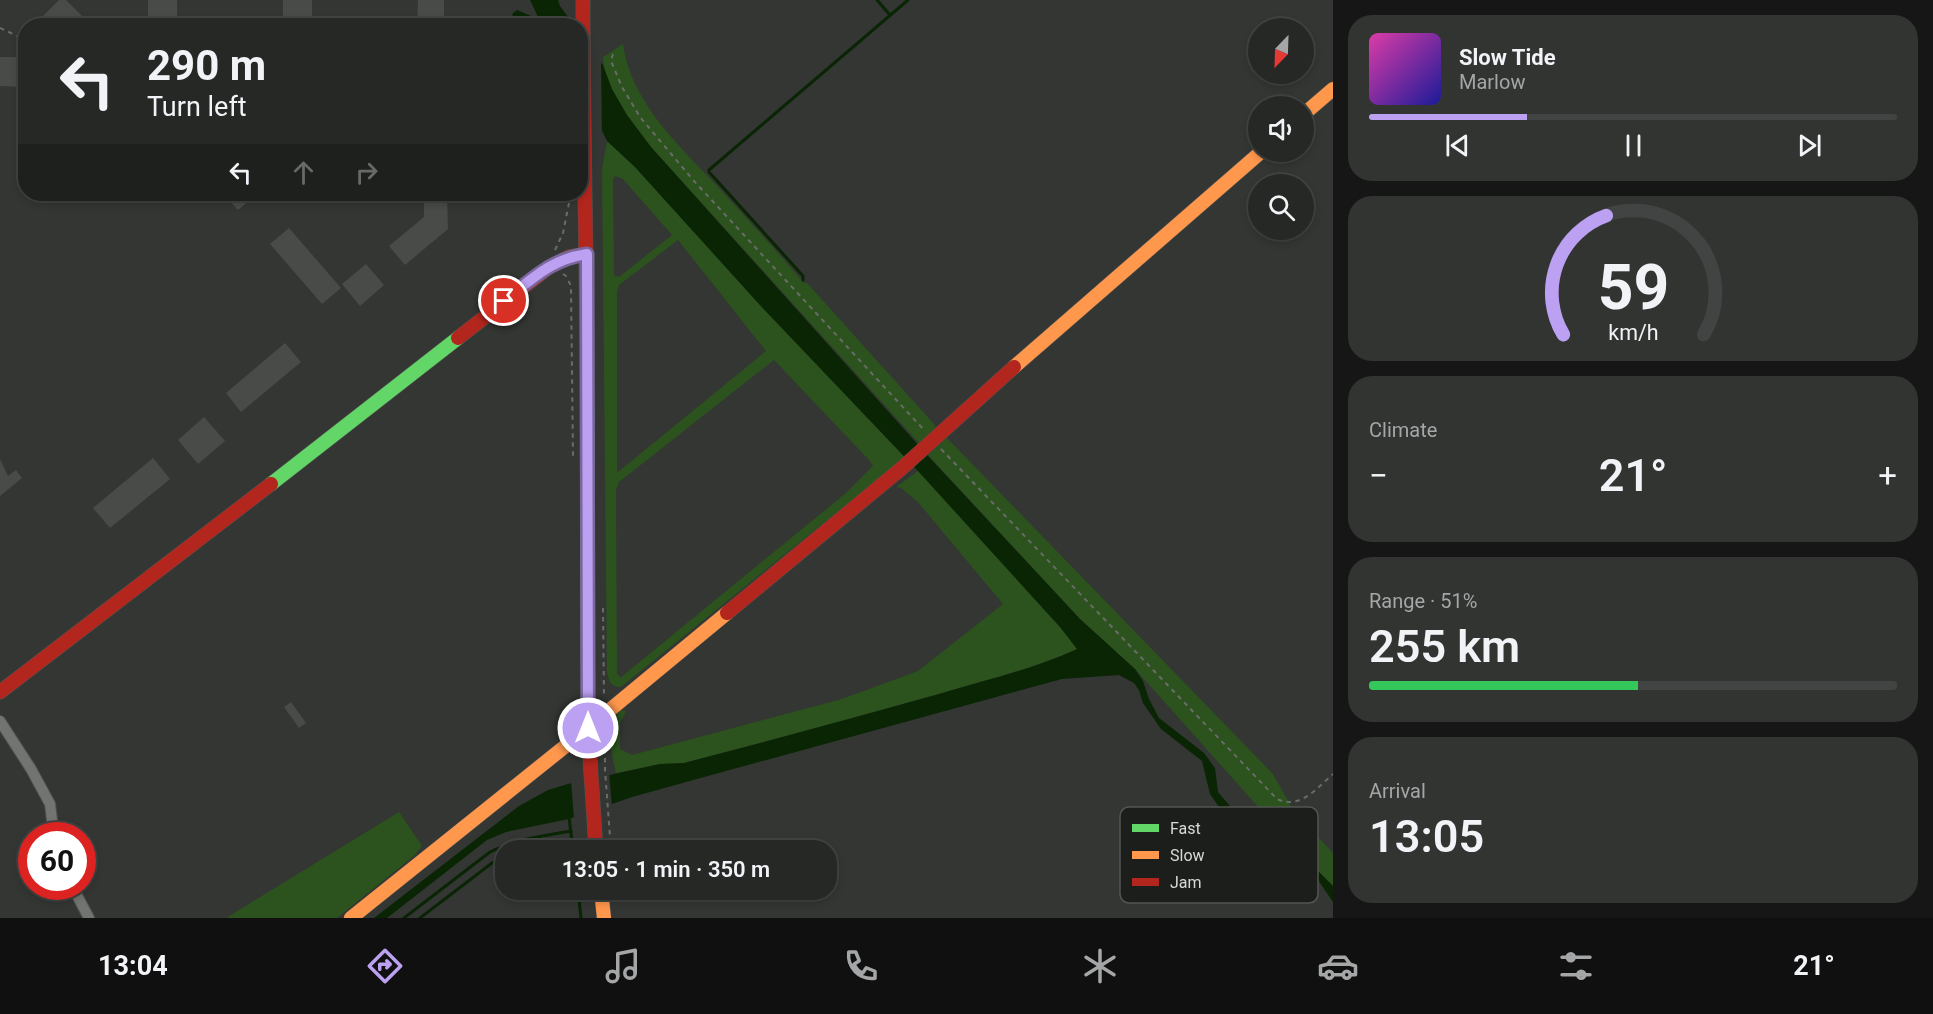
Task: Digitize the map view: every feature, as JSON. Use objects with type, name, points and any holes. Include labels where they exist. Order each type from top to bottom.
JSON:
[{"type":"street","points":[[583,0],[583,18]]},
{"type":"street","points":[[1314,105],[1333,89]]},
{"type":"street","points":[[351,918],[588,728],[902,468],[1250,162]]},
{"type":"street","points":[[585,201],[588,728],[595,840]]},
{"type":"street","points":[[0,692],[549,267],[569,256],[587,254]]},
{"type":"street","points":[[0,721],[50,804],[52,822]]},
{"type":"street","points":[[79,900],[88,918]]},
{"type":"street","points":[[602,900],[604,918]]},
{"type":"path","points":[[0,28],[18,36]]},
{"type":"path","points":[[613,54],[611,61],[622,87],[640,117],[928,445],[1278,799],[1285,802],[1299,802],[1333,774]]},
{"type":"path","points":[[554,251],[563,233],[570,201]]},
{"type":"path","points":[[561,273],[566,276],[571,285],[573,464]]},
{"type":"path","points":[[605,770],[610,840]]},
{"type":"shaded area","points":[[530,0],[558,0],[569,18],[539,18]]},
{"type":"shaded area","points":[[517,10],[533,18],[515,18],[512,14]]},
{"type":"shaded area","points":[[588,44],[603,65],[612,89],[627,115],[651,147],[929,457],[1080,619],[1135,669],[1143,681],[1159,718],[1204,753],[1215,768],[1218,792],[1231,807],[1219,807],[1210,794],[1202,761],[1161,729],[1143,703],[1134,683],[1119,675],[1062,679],[632,797],[569,819],[506,832],[487,840],[387,918],[374,918],[519,806],[548,790],[660,764],[684,763],[780,738],[1009,674],[1077,649],[1060,627],[918,471],[759,304],[635,167],[607,141],[597,120],[588,72]]},
{"type":"shaded area","points":[[623,44],[636,85],[659,122],[934,424],[936,428],[919,443],[635,127],[613,94],[603,57]]},
{"type":"shaded area","points":[[607,141],[635,167],[759,304],[905,457],[621,687],[611,683],[607,672],[602,169]],"holes":[[[615,176],[623,179],[672,235],[619,277],[614,275],[613,179]],[[678,240],[766,351],[617,472],[617,292],[619,285]],[[774,360],[873,466],[846,493],[620,678],[617,673],[616,490],[619,482]]]},
{"type":"shaded area","points":[[947,438],[1273,774],[1291,807],[1258,807],[1135,669],[1080,619],[928,455]]},
{"type":"shaded area","points":[[918,471],[1078,649],[1009,674],[780,738],[684,763],[660,764],[616,773],[611,749],[611,732],[612,724],[620,710],[626,711],[620,723],[620,749],[632,755],[842,699],[918,671],[1003,604],[918,502],[901,488],[896,487]]},
{"type":"shaded area","points":[[399,812],[422,846],[415,855],[337,918],[226,918]]},
{"type":"shaded area","points":[[1318,837],[1333,853],[1333,886],[1318,871]]},
{"type":"shaded area","points":[[1318,871],[1333,886],[1333,902],[1318,880]]},
{"type":"pier","points":[[588,39],[601,58],[602,137],[588,110]]},
{"type":"pier","points":[[609,772],[612,807],[574,820],[571,780]]},
{"type":"building","points":[[59,0],[66,0],[84,18],[41,18]]},
{"type":"building","points":[[148,0],[177,0],[177,18],[148,18]]},
{"type":"building","points":[[283,0],[312,0],[312,18],[283,18]]},
{"type":"building","points":[[418,0],[444,0],[444,18],[417,18]]},
{"type":"building","points":[[0,57],[18,57],[18,87],[0,86]]},
{"type":"building","points":[[230,201],[249,201],[238,210]]},
{"type":"building","points":[[424,201],[447,201],[448,229],[405,265],[389,246],[424,217]]},
{"type":"building","points":[[289,228],[341,288],[322,304],[270,244]]},
{"type":"building","points":[[366,264],[384,285],[360,306],[342,284]]},
{"type":"building","points":[[285,343],[301,362],[241,412],[226,393]]},
{"type":"building","points":[[204,417],[225,441],[198,464],[178,440]]},
{"type":"building","points":[[153,458],[170,479],[110,528],[93,508]]},
{"type":"building","points":[[0,459],[8,476],[16,470],[22,478],[0,496]]},
{"type":"building","points":[[291,702],[306,723],[299,728],[284,707]]},
{"type":"waterway","points":[[877,0],[890,15]]},
{"type":"waterway","points":[[803,280],[803,276],[709,170],[908,0]]},
{"type":"waterway","points":[[569,817],[572,840]]},
{"type":"waterway","points":[[404,918],[490,852],[519,841],[571,831]]},
{"type":"waterway","points":[[420,918],[495,862]]},
{"type":"waterway","points":[[579,900],[581,918]]},
{"type":"traffic: fast","points":[[271,484],[458,338]]},
{"type":"traffic: fast","points":[[587,390],[588,680]]},
{"type":"traffic: slow","points":[[1314,105],[1333,89]]},
{"type":"traffic: slow","points":[[1014,367],[1250,162]]},
{"type":"traffic: slow","points":[[351,918],[727,613]]},
{"type":"traffic: slow","points":[[602,900],[604,918]]},
{"type":"traffic: jam","points":[[583,0],[583,18]]},
{"type":"traffic: jam","points":[[585,201],[587,390]]},
{"type":"traffic: jam","points":[[458,338],[549,267],[569,257],[587,254]]},
{"type":"traffic: jam","points":[[727,613],[902,468],[1014,367]]},
{"type":"traffic: jam","points":[[0,692],[271,484]]},
{"type":"traffic: jam","points":[[588,680],[588,728],[595,840]]},
{"type":"route","points":[[504,301],[549,267],[569,256],[587,254],[588,728]]}]
